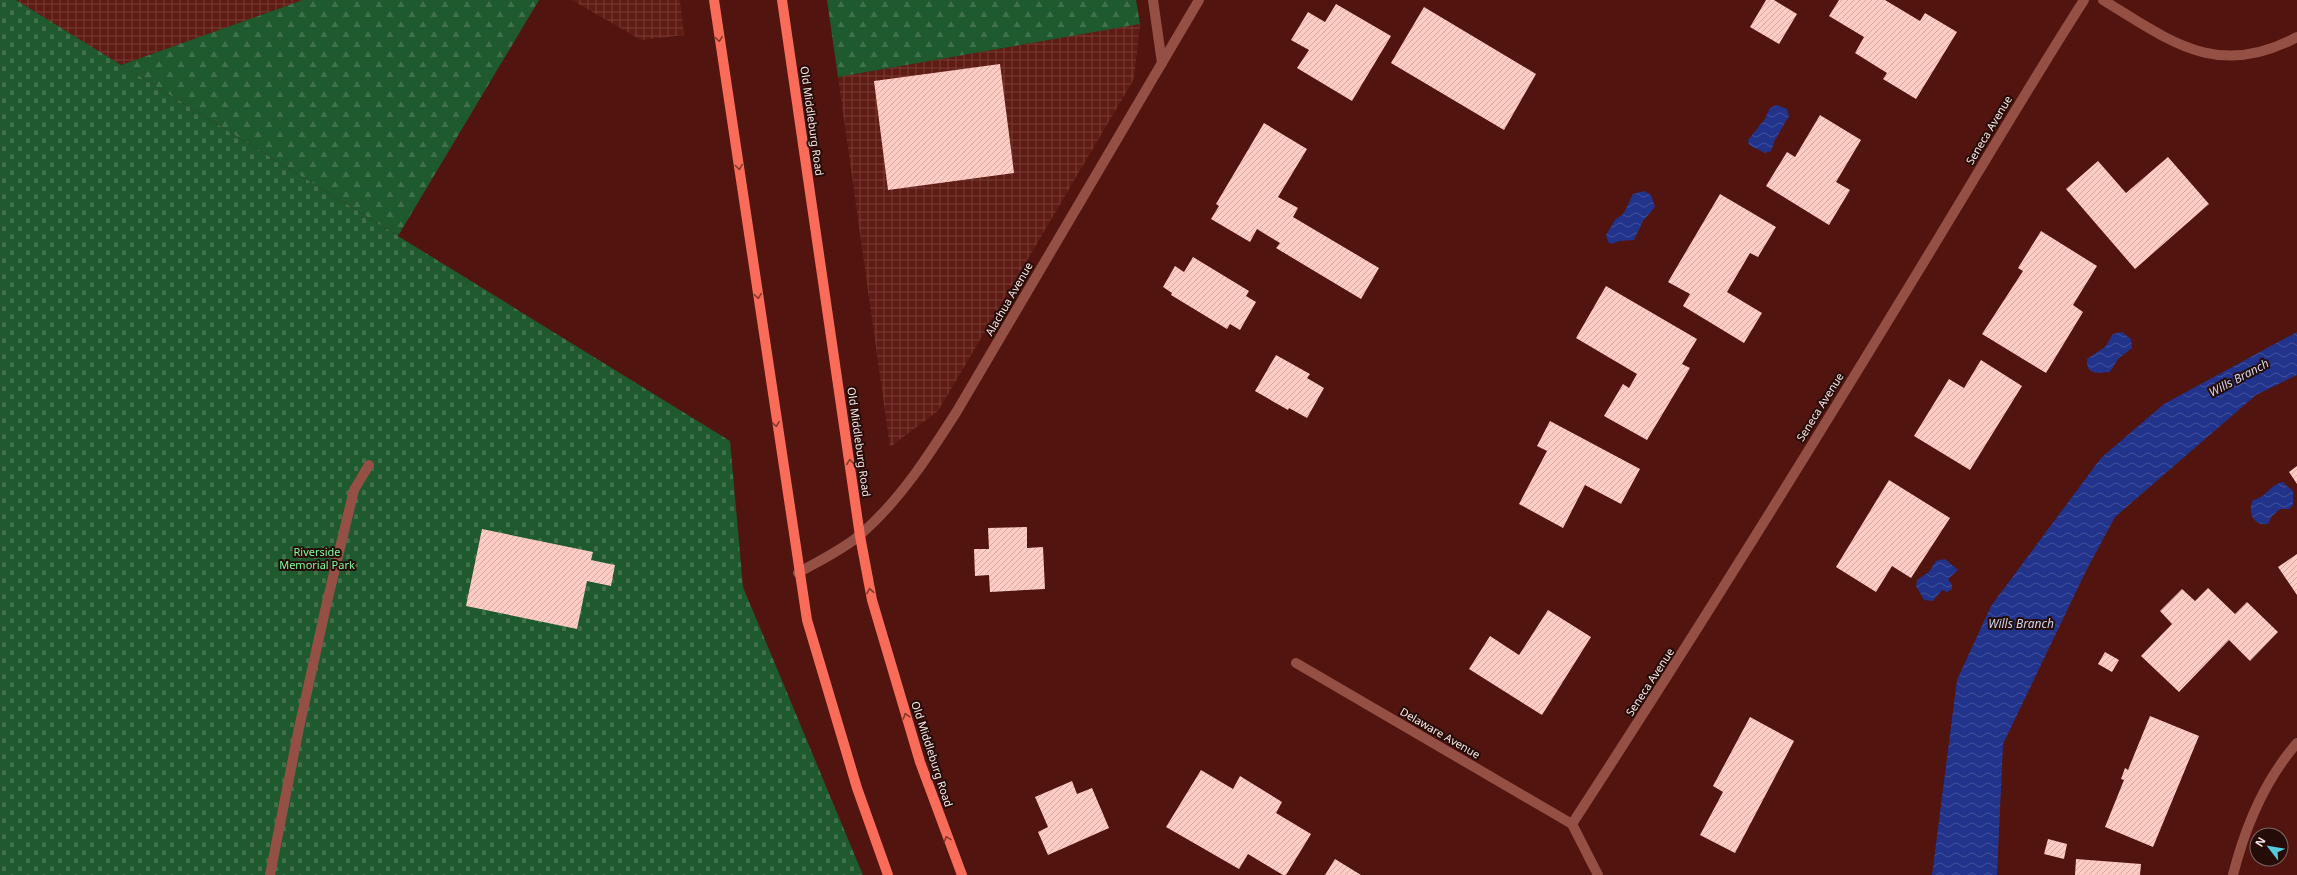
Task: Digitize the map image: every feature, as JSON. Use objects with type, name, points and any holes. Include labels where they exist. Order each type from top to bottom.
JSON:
[{"type":"main road","points":[[714,0],[798,573],[807,620],[857,788],[888,875]]},
{"type":"main road","name":"Old Middleburg Road","points":[[782,0],[860,536],[872,600],[915,747],[962,875]]},
{"type":"street","points":[[1153,0],[1162,63]]},
{"type":"street","name":"Alachua Avenue","points":[[798,573],[860,536],[891,504],[920,469],[957,411],[1199,0]]},
{"type":"street","name":"Seneca Avenue","points":[[1572,824],[1674,667],[1915,277],[2042,66],[2084,0]]},
{"type":"street","points":[[2103,0],[2171,41],[2215,55],[2237,56],[2277,48],[2297,37]]},
{"type":"street","points":[[270,875],[299,728],[354,490],[369,465]]},
{"type":"street","name":"Delaware Avenue","points":[[1296,663],[1572,824]]},
{"type":"street","points":[[2233,875],[2242,839],[2261,796],[2297,743]]},
{"type":"street","points":[[1572,824],[1598,875]]},
{"type":"shaded area","points":[[16,0],[303,0],[121,65]]},
{"type":"shaded area","points":[[572,0],[680,0],[684,35],[641,40]]},
{"type":"shaded area","points":[[1140,24],[1134,79],[938,411],[890,447],[838,77]]},
{"type":"green space","name":"Riverside Memorial Park","points":[[0,0],[16,0],[730,441],[743,587],[863,875],[0,875]]},
{"type":"green space","points":[[303,0],[539,0],[398,236],[121,65]]},
{"type":"green space","points":[[827,0],[1136,0],[1140,24],[838,77]]},
{"type":"water","points":[[1777,105],[1787,109],[1789,116],[1775,140],[1771,151],[1765,153],[1749,145],[1748,140],[1765,119],[1770,108]]},
{"type":"water","points":[[1644,191],[1651,195],[1655,207],[1643,221],[1634,240],[1619,241],[1612,244],[1608,242],[1606,235],[1615,220],[1624,213],[1633,194]]},
{"type":"water","points":[[2122,332],[2131,339],[2132,348],[2118,359],[2110,372],[2097,373],[2091,371],[2088,368],[2087,359],[2105,347],[2113,334]]},
{"type":"water","name":"Wills Branch","points":[[2297,332],[2297,375],[2256,395],[2115,517],[2086,571],[2003,744],[1997,875],[1932,875],[1957,680],[1991,606],[2101,458],[2164,404]]},
{"type":"water","points":[[2283,482],[2293,491],[2293,505],[2289,509],[2280,509],[2272,516],[2268,524],[2258,523],[2251,513],[2251,505],[2253,500],[2261,497],[2274,486]]},
{"type":"water","points":[[1945,559],[1958,570],[1948,579],[1952,585],[1952,589],[1947,592],[1942,590],[1933,601],[1924,600],[1916,586],[1917,580],[1929,572],[1936,561]]},
{"type":"building","points":[[1766,0],[1774,0],[1797,14],[1779,44],[1750,27]]},
{"type":"building","points":[[1839,0],[1885,0],[1920,21],[1925,13],[1957,32],[1916,99],[1883,79],[1887,73],[1855,53],[1864,37],[1829,16]]},
{"type":"building","points":[[1336,4],[1391,36],[1352,101],[1297,68],[1309,50],[1291,40],[1308,12],[1325,22]]},
{"type":"building","points":[[1424,7],[1536,74],[1504,130],[1391,63]]},
{"type":"building","points":[[1000,64],[1014,173],[888,190],[874,81]]},
{"type":"building","points":[[1820,115],[1861,140],[1836,182],[1850,190],[1829,225],[1766,186],[1787,152],[1795,157]]},
{"type":"building","points":[[1264,123],[1307,149],[1278,197],[1298,208],[1293,217],[1379,268],[1361,299],[1276,248],[1280,243],[1257,229],[1250,242],[1211,219],[1219,206],[1216,204]]},
{"type":"building","points":[[2168,157],[2209,204],[2135,269],[2066,189],[2098,161],[2126,193]]},
{"type":"building","points":[[1720,194],[1776,227],[1758,257],[1750,253],[1727,292],[1762,313],[1744,343],[1683,306],[1690,294],[1668,282]]},
{"type":"building","points":[[2041,231],[2097,266],[2073,305],[2083,312],[2046,373],[1982,334],[2023,271],[2018,268]]},
{"type":"building","points":[[1193,257],[1249,291],[1246,296],[1256,302],[1240,330],[1230,324],[1227,329],[1171,295],[1172,293],[1163,287],[1175,266],[1184,272]]},
{"type":"building","points":[[1606,286],[1697,339],[1682,364],[1690,368],[1647,440],[1604,416],[1623,384],[1629,388],[1637,374],[1576,338]]},
{"type":"building","points":[[1276,355],[1310,374],[1307,378],[1324,388],[1307,418],[1289,408],[1288,410],[1255,391]]},
{"type":"building","points":[[1981,360],[2022,386],[1970,470],[1914,436],[1949,379],[1964,388]]},
{"type":"building","points":[[1550,421],[1640,469],[1621,504],[1585,485],[1563,528],[1519,504],[1547,451],[1537,446]]},
{"type":"building","points":[[2297,466],[2297,484],[2289,472]]},
{"type":"building","points":[[1889,480],[1950,518],[1911,578],[1892,566],[1876,592],[1836,567]]},
{"type":"building","points":[[1027,527],[1027,548],[1043,547],[1045,589],[990,592],[989,575],[975,576],[974,549],[989,549],[988,528]]},
{"type":"building","points":[[482,529],[593,552],[591,560],[615,565],[611,586],[587,581],[577,629],[466,606]]},
{"type":"building","points":[[2297,554],[2297,595],[2278,567]]},
{"type":"building","points":[[2208,588],[2235,614],[2247,602],[2278,632],[2250,661],[2229,640],[2179,692],[2141,656],[2172,624],[2160,611],[2182,589],[2195,601]]},
{"type":"building","points":[[1548,610],[1591,637],[1542,715],[1469,669],[1490,636],[1519,655]]},
{"type":"building","points":[[2105,652],[2119,660],[2112,672],[2098,664]]},
{"type":"building","points":[[2150,716],[2199,736],[2153,847],[2105,827],[2124,780],[2121,779],[2125,768],[2128,770]]},
{"type":"building","points":[[1750,717],[1794,741],[1735,853],[1700,835],[1723,792],[1713,786]]},
{"type":"building","points":[[1201,770],[1233,789],[1240,776],[1282,802],[1276,813],[1311,834],[1286,875],[1283,875],[1248,854],[1239,869],[1166,827]]},
{"type":"building","points":[[1072,781],[1077,794],[1092,788],[1109,828],[1048,855],[1038,832],[1048,827],[1035,797]]},
{"type":"building","points":[[2048,839],[2067,844],[2064,859],[2044,854]]},
{"type":"building","points":[[1335,859],[1361,875],[1325,875]]},
{"type":"building","points":[[2076,859],[2141,864],[2140,875],[2075,875]]}]
